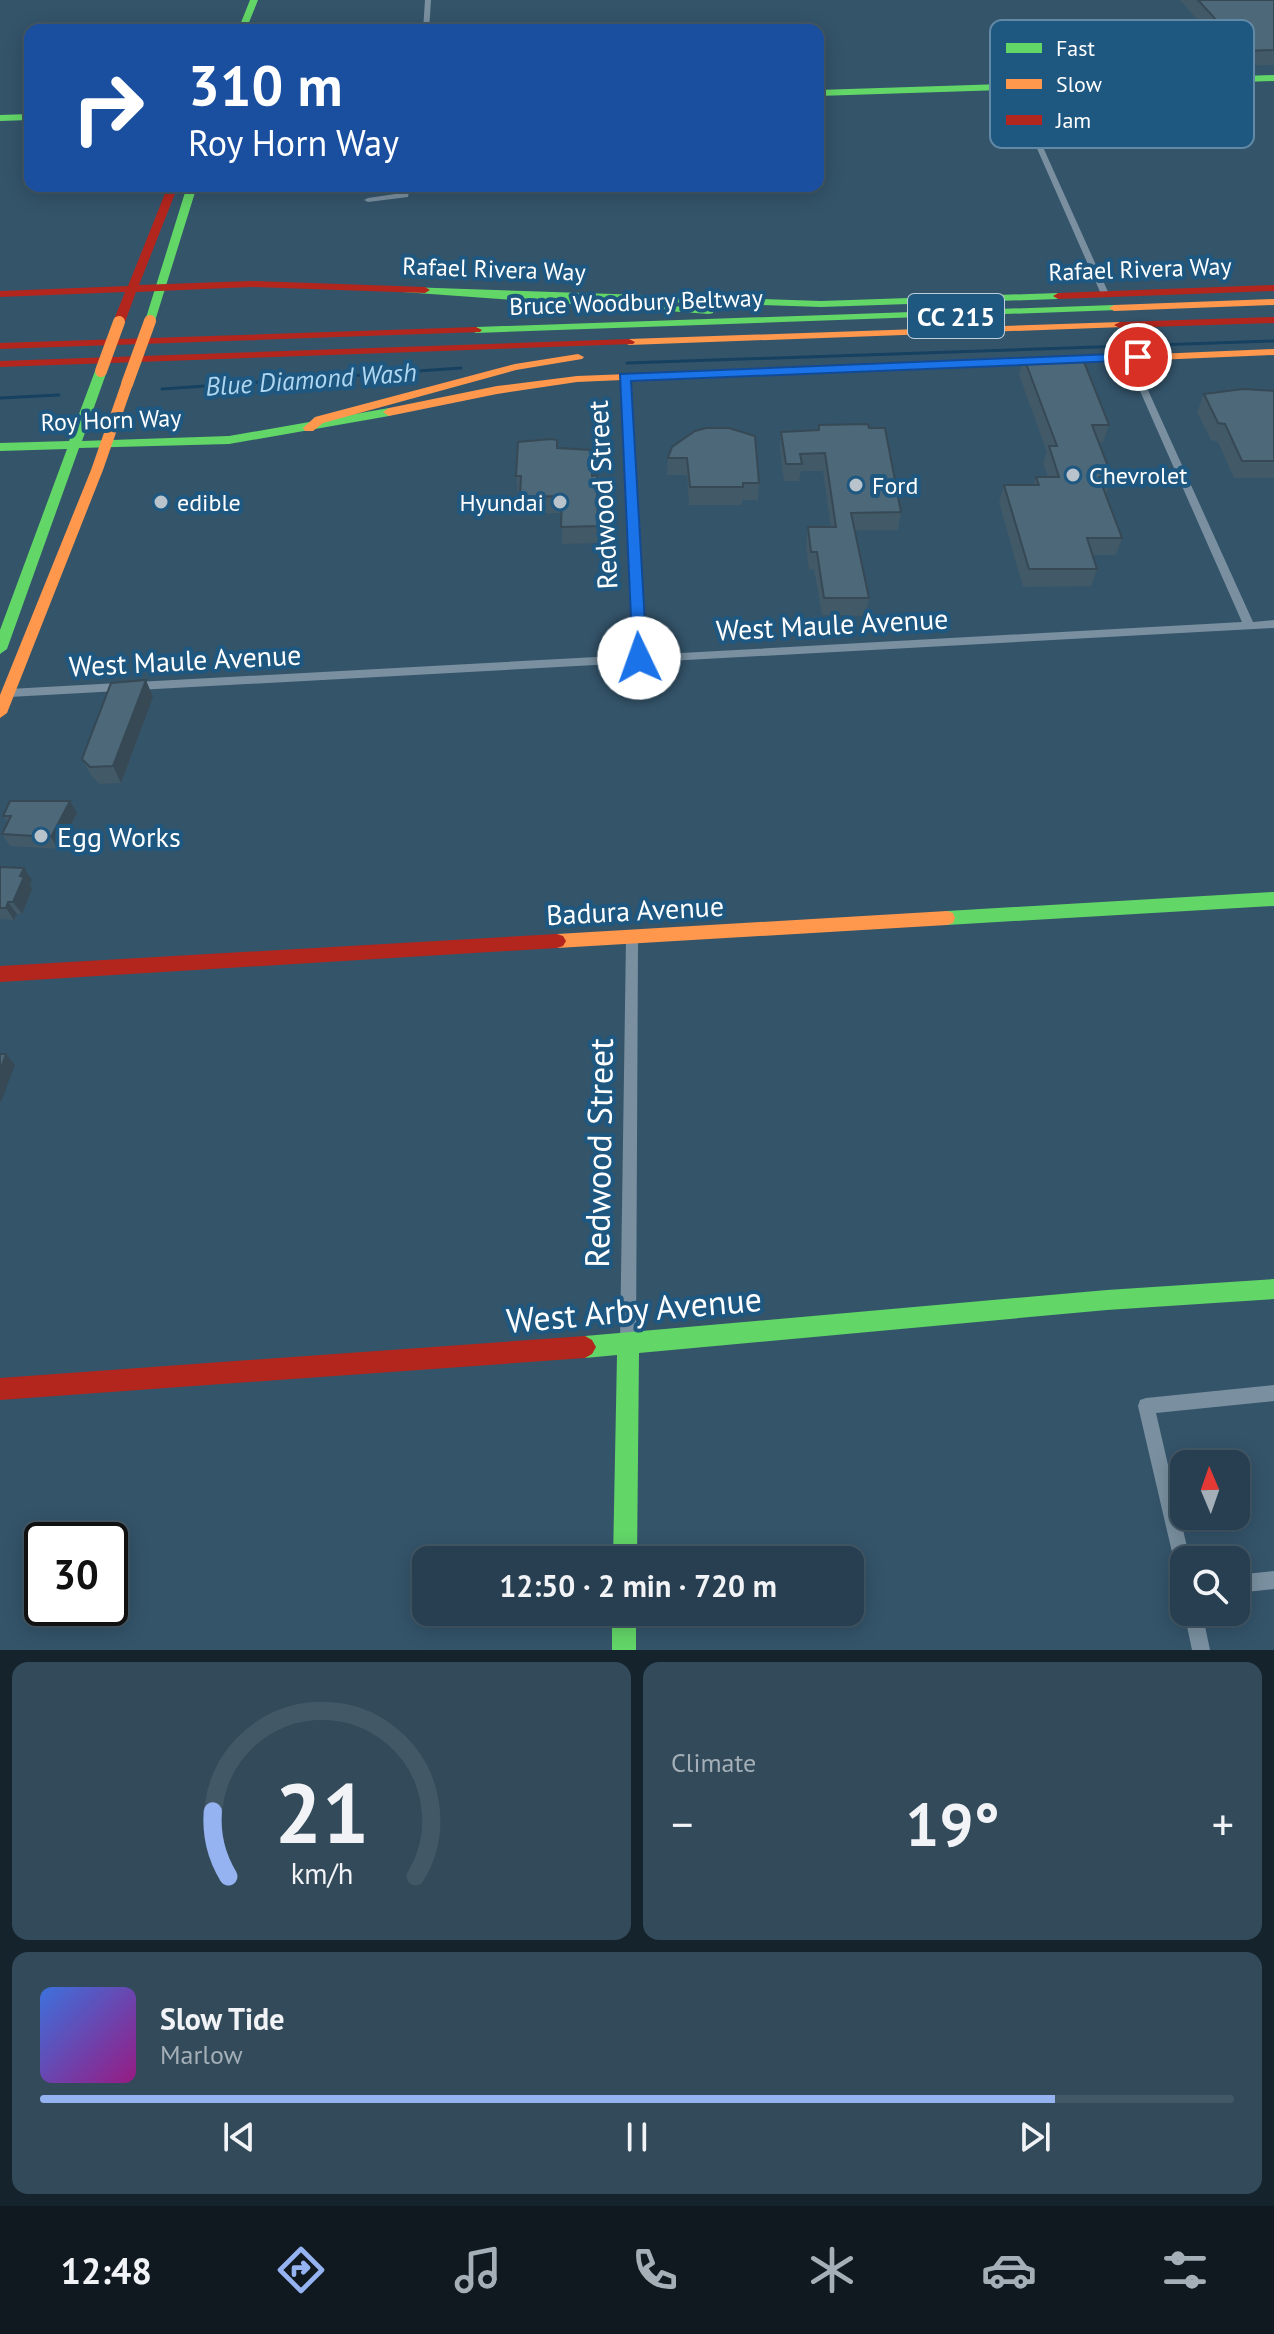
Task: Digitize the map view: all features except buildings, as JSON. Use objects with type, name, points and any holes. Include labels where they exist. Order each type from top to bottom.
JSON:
[{"type":"main road","points":[[244,24],[254,0]]},
{"type":"main road","points":[[1254,79],[1274,78]]},
{"type":"main road","points":[[824,93],[990,88]]},
{"type":"main road","points":[[0,115],[24,114]]},
{"type":"main road","points":[[0,713],[2,645],[72,445],[171,192]]},
{"type":"main road","points":[[3,688],[97,470],[173,256],[190,192]]},
{"type":"main road","points":[[57,291],[100,284],[130,270],[161,218]]},
{"type":"main road","points":[[173,256],[175,270],[204,284]]},
{"type":"main road","name":"Rafael Rivera Way","points":[[0,294],[204,284],[797,304],[1274,288]]},
{"type":"main road","points":[[407,290],[687,310],[858,314],[890,318]]},
{"type":"main road","name":"Bruce Woodbury Beltway","points":[[0,346],[890,318],[1274,302]]},
{"type":"main road","name":"Bruce Woodbury Beltway","points":[[0,364],[1274,320]]},
{"type":"main road","points":[[309,428],[319,420],[515,367],[657,341]]},
{"type":"main road","name":"Roy Horn Way","points":[[0,447],[234,440],[309,428],[504,387],[624,377],[1274,352]]},
{"type":"main road","points":[[97,470],[132,450],[155,443]]},
{"type":"main road","name":"Badura Avenue","points":[[0,974],[1274,899]]},
{"type":"main road","name":"West Arby Avenue","points":[[0,1389],[628,1344],[1107,1300],[1274,1289]]},
{"type":"main road","name":"Redwood Street","points":[[625,1546],[628,1344]]},
{"type":"main road","points":[[624,1626],[624,1650]]},
{"type":"street","points":[[426,24],[428,0]]},
{"type":"street","points":[[1040,148],[1105,294]]},
{"type":"street","points":[[368,200],[398,198],[405,192]]},
{"type":"street","points":[[1129,357],[1249,625]]},
{"type":"street","name":"Redwood Street","points":[[624,377],[639,658]]},
{"type":"street","name":"West Maule Avenue","points":[[3,688],[1274,624]]},
{"type":"street","name":"Redwood Street","points":[[628,1344],[632,939]]},
{"type":"street","points":[[1178,1546],[1146,1406],[1274,1393]]},
{"type":"street","points":[[1250,1583],[1274,1580]]},
{"type":"street","points":[[1196,1626],[1201,1650]]},
{"type":"waterway","name":"Blue Diamond Wash","points":[[627,363],[1274,341]]},
{"type":"waterway","name":"Blue Diamond Wash","points":[[162,389],[461,368]]},
{"type":"waterway","name":"Blue Diamond Wash","points":[[0,398],[59,395]]},
{"type":"traffic: fast","points":[[244,24],[254,0]]},
{"type":"traffic: fast","points":[[1254,79],[1274,78]]},
{"type":"traffic: fast","points":[[824,93],[990,87]]},
{"type":"traffic: fast","points":[[0,118],[24,117]]},
{"type":"traffic: fast","points":[[150,321],[190,192]]},
{"type":"traffic: fast","points":[[407,290],[709,311]]},
{"type":"traffic: fast","points":[[454,291],[821,304],[1058,296]]},
{"type":"traffic: fast","points":[[476,330],[1114,308]]},
{"type":"traffic: fast","points":[[756,372],[1132,358]]},
{"type":"traffic: fast","points":[[0,649],[101,371]]},
{"type":"traffic: fast","points":[[0,447],[229,440],[389,412]]},
{"type":"traffic: fast","points":[[947,918],[1274,899]]},
{"type":"traffic: fast","points":[[585,1347],[1107,1300],[1274,1289]]},
{"type":"traffic: fast","points":[[625,1546],[628,1344]]},
{"type":"traffic: fast","points":[[624,1626],[624,1650]]},
{"type":"traffic: slow","points":[[1114,308],[1274,302]]},
{"type":"traffic: slow","points":[[127,384],[150,321]]},
{"type":"traffic: slow","points":[[101,371],[119,322]]},
{"type":"traffic: slow","points":[[629,342],[1120,325]]},
{"type":"traffic: slow","points":[[1132,358],[1274,352]]},
{"type":"traffic: slow","points":[[309,428],[319,420],[515,367],[578,357]]},
{"type":"traffic: slow","points":[[389,412],[497,390],[577,379],[756,372]]},
{"type":"traffic: slow","points":[[0,713],[97,470],[127,384]]},
{"type":"traffic: slow","points":[[557,941],[947,918]]},
{"type":"traffic: jam","points":[[119,322],[171,192]]},
{"type":"traffic: jam","points":[[0,294],[251,284],[425,290]]},
{"type":"traffic: jam","points":[[1058,296],[1274,288]]},
{"type":"traffic: jam","points":[[1120,325],[1274,320]]},
{"type":"traffic: jam","points":[[0,346],[476,330]]},
{"type":"traffic: jam","points":[[0,364],[629,342]]},
{"type":"traffic: jam","points":[[0,974],[557,941]]},
{"type":"traffic: jam","points":[[0,1389],[585,1347]]},
{"type":"place","name":"Chevrolet","points":[[1073,475]]},
{"type":"place","name":"Ford","points":[[856,485]]},
{"type":"place","name":"edible","points":[[161,502]]},
{"type":"place","name":"Hyundai","points":[[560,502]]},
{"type":"place","name":"Egg Works","points":[[41,836]]},
{"type":"route","points":[[639,658],[624,377],[1138,357]]}]
